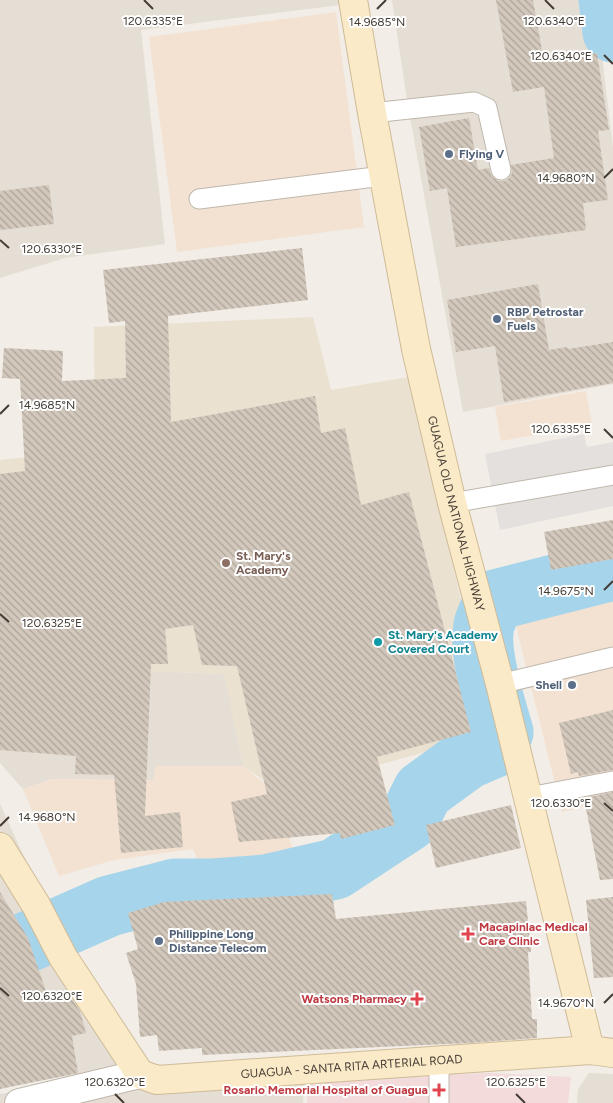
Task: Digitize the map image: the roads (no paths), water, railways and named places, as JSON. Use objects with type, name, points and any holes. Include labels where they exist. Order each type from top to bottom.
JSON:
[{"type":"main road","name":"GUAGUA OLD NATIONAL HIGHWAY","points":[[353,0],[416,349],[452,502],[529,797],[602,1051]]},
{"type":"main road","points":[[0,847],[36,904],[63,957],[140,1074]]},
{"type":"main road","name":"GUAGUA - SANTA RITA ARTERIAL ROAD","points":[[140,1074],[157,1080],[439,1060],[602,1051]]},
{"type":"street","points":[[19,1103],[140,1074]]},
{"type":"lane","points":[[372,113],[474,102],[481,104],[487,108],[501,170]]},
{"type":"lane","points":[[199,199],[384,176]]},
{"type":"lane","points":[[452,502],[612,475]]},
{"type":"lane","points":[[498,675],[613,657]]},
{"type":"lane","points":[[529,797],[613,781]]},
{"type":"lane","points":[[439,1060],[439,1103]]},
{"type":"waterway","points":[[609,0],[613,32]]},
{"type":"waterway","points":[[0,954],[109,906],[175,889],[213,889],[266,885],[335,869],[408,821],[423,791],[467,759],[495,747],[503,732],[488,679],[483,650],[484,625],[495,600],[613,570]]},
{"type":"place","name":"Flying V","points":[[449,154]]},
{"type":"place","name":"RBP Petrostar Fuels","points":[[497,319]]},
{"type":"place","name":"St. Mary's Academy","points":[[226,563]]},
{"type":"place","name":"St. Mary's Academy Covered Court","points":[[378,642]]},
{"type":"place","name":"Shell","points":[[572,685]]},
{"type":"place","name":"Macapinlac Medical Care Clinic","points":[[468,934]]},
{"type":"place","name":"Philippine Long Distance Telecom","points":[[159,941]]},
{"type":"place","name":"Watsons Pharmacy","points":[[417,999]]},
{"type":"place","name":"Rosario Memorial Hospital of Guagua","points":[[439,1090]]}]
